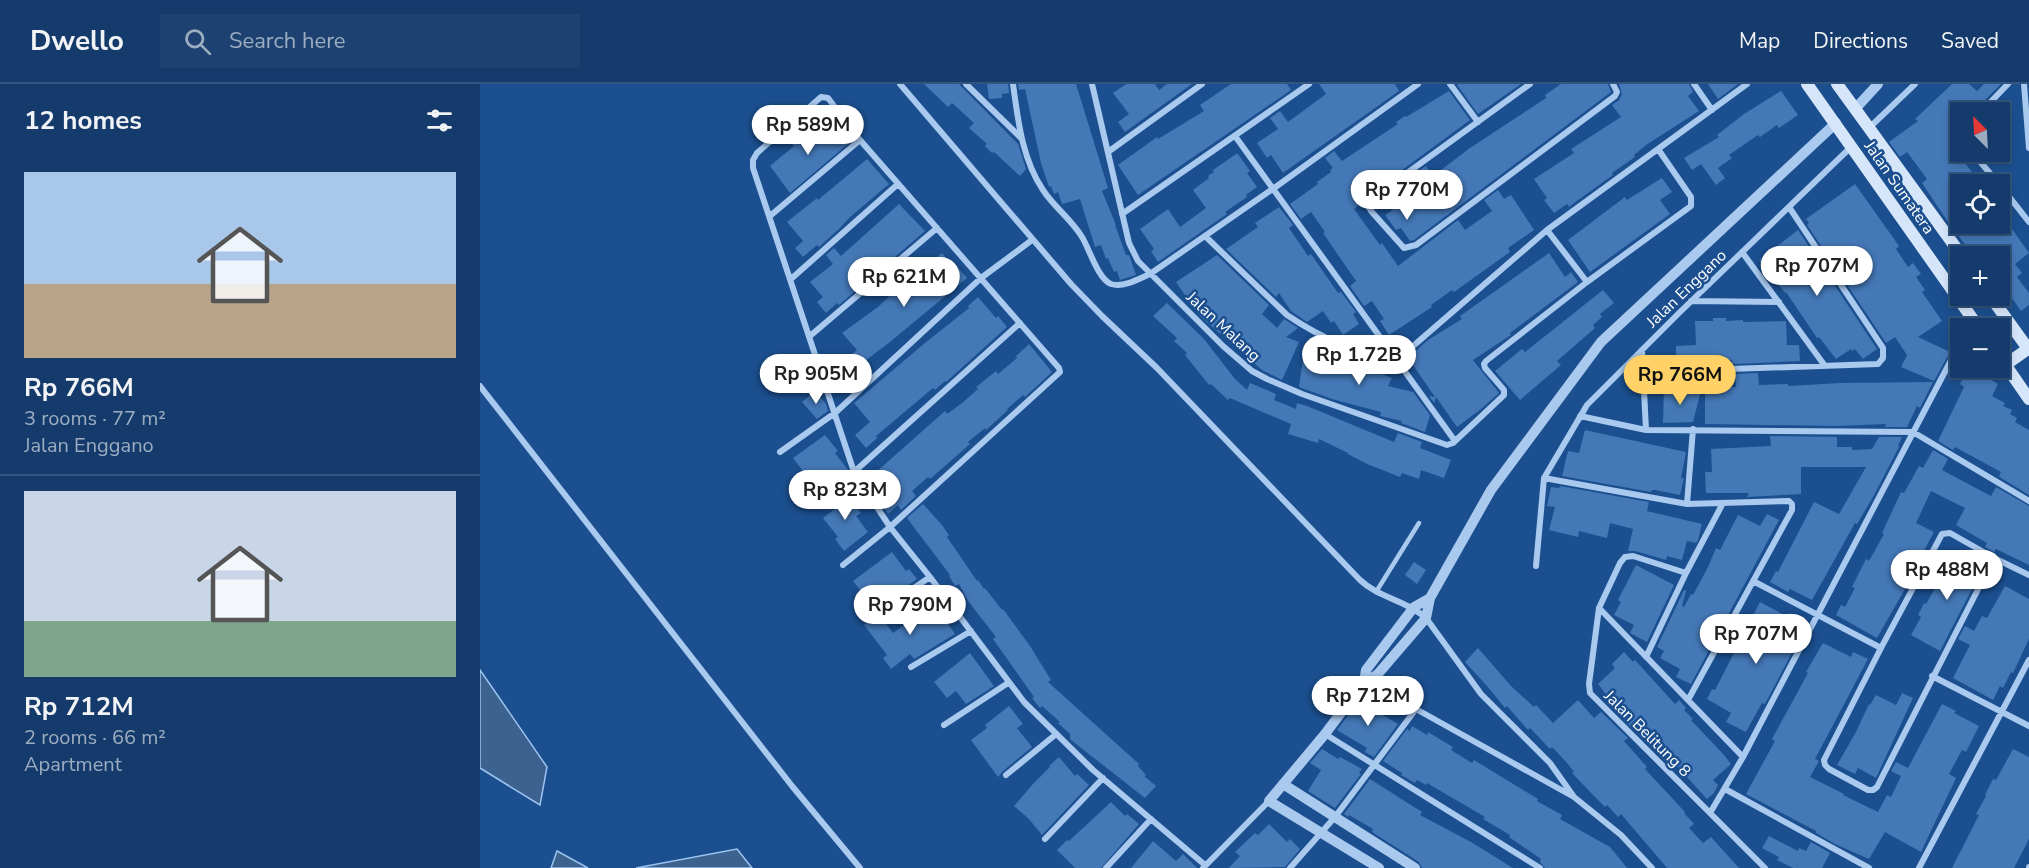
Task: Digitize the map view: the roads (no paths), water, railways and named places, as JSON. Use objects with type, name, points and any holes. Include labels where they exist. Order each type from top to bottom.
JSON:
[{"type":"main road","name":"Jalan Sumatera","points":[[1807,84],[1852,146],[1969,318]]},
{"type":"main road","name":"Jalan Sumatera","points":[[1837,84],[1955,246]]},
{"type":"main road","points":[[1997,306],[2029,350],[2010,358]]},
{"type":"main road","points":[[2010,372],[2029,399]]},
{"type":"street","points":[[900,84],[1032,240],[1094,308],[1157,368],[1360,580],[1376,592],[1414,607],[1426,618],[1482,694],[1550,763],[1574,797]]},
{"type":"street","points":[[966,84],[1021,139]]},
{"type":"street","points":[[1013,84],[1021,139],[1043,191],[1076,228],[1102,277],[1108,283],[1122,284],[1150,274],[1272,190],[1418,84]]},
{"type":"street","name":"Jalan Malang","points":[[1092,84],[1129,243],[1138,261],[1150,274],[1235,357],[1259,375],[1302,394],[1447,445],[1455,441]]},
{"type":"street","points":[[1108,152],[1202,84]]},
{"type":"street","points":[[1122,214],[1309,84]]},
{"type":"street","points":[[1450,84],[1478,122]]},
{"type":"street","points":[[1530,84],[1370,200],[1368,206],[1371,211],[1404,248],[1416,245],[1615,96],[1617,93],[1612,84]]},
{"type":"street","points":[[1694,84],[1712,110]]},
{"type":"street","points":[[1397,360],[1547,230],[1747,84]]},
{"type":"street","points":[[1855,109],[1878,84]]},
{"type":"street","points":[[1869,128],[1915,84]]},
{"type":"street","points":[[1991,102],[2008,84]]},
{"type":"street","points":[[2024,84],[2029,148]]},
{"type":"street","points":[[843,565],[890,527],[1059,374],[1059,368],[860,140],[828,98],[821,97],[757,153],[753,160],[753,168],[854,472],[890,527],[1008,683],[1055,735],[1204,867],[1269,801],[1325,734],[1364,682],[1377,675],[1426,618],[1430,598],[1491,490],[1601,342],[1836,123]]},
{"type":"street","points":[[1235,136],[1455,441],[1504,394],[1504,390],[1485,368],[1486,361],[1690,206],[1691,197],[1658,149]]},
{"type":"street","points":[[770,216],[860,140]]},
{"type":"street","name":"Jalan Enggano","points":[[1536,566],[1545,478],[1587,405],[1852,146]]},
{"type":"street","points":[[1980,162],[1990,174]]},
{"type":"street","points":[[791,279],[898,184]]},
{"type":"street","points":[[2010,199],[2029,222]]},
{"type":"street","points":[[1643,372],[1878,364],[1883,358],[1883,348],[1789,207]]},
{"type":"street","points":[[810,336],[937,228]]},
{"type":"street","points":[[1547,230],[1587,282]]},
{"type":"street","points":[[1205,236],[1287,315],[1300,324],[1341,345],[1397,360]]},
{"type":"street","points":[[780,452],[835,413],[981,278],[1032,240]]},
{"type":"street","points":[[1742,252],[1825,366]]},
{"type":"street","points":[[1691,301],[1779,302]]},
{"type":"street","points":[[809,504],[854,472],[1020,323]]},
{"type":"street","points":[[1368,354],[1379,337]]},
{"type":"street","points":[[1642,350],[1646,430]]},
{"type":"street","points":[[1708,811],[1725,789],[1743,757],[1950,362]]},
{"type":"street","points":[[480,386],[784,777],[860,868]]},
{"type":"street","points":[[1580,416],[1646,430],[1913,432],[2029,501]]},
{"type":"street","points":[[1687,504],[1693,429]]},
{"type":"street","points":[[1545,478],[1687,504],[1789,501],[1792,504],[1792,510],[1688,700]]},
{"type":"street","points":[[1646,657],[1723,503]]},
{"type":"street","points":[[1994,558],[1877,787],[1868,790],[1829,769],[1824,760],[1942,534],[1950,533],[2029,575]]},
{"type":"street","name":"Jalan Belitung 8","points":[[1686,573],[1633,556],[1625,557],[1620,562],[1599,608],[1589,684],[1590,693],[1764,868]]},
{"type":"street","points":[[882,610],[930,577]]},
{"type":"street","points":[[1753,581],[1881,648]]},
{"type":"street","points":[[1364,682],[1366,670],[1414,607],[1430,598]]},
{"type":"street","points":[[1599,608],[1743,757]]},
{"type":"street","points":[[911,667],[970,631]]},
{"type":"street","points":[[1919,868],[2029,660]]},
{"type":"street","points":[[1366,670],[1377,675],[1416,709],[1574,797],[1622,835],[1652,868]]},
{"type":"street","points":[[1932,676],[2029,726]]},
{"type":"street","points":[[944,725],[1008,683]]},
{"type":"street","points":[[1290,868],[1322,834],[1416,709]]},
{"type":"street","points":[[1325,734],[1540,868]]},
{"type":"street","points":[[1006,775],[1055,735]]},
{"type":"street","points":[[1045,839],[1102,778]]},
{"type":"street","points":[[1283,784],[1415,868]]},
{"type":"street","points":[[1725,789],[1869,868]]},
{"type":"street","points":[[1269,801],[1379,868]]},
{"type":"street","points":[[1106,868],[1151,819]]},
{"type":"lane","points":[[1376,592],[1419,523]]},
{"type":"water","points":[[480,670],[547,767],[540,805],[480,768]]},
{"type":"water","points":[[737,849],[752,868],[636,868]]},
{"type":"water","points":[[557,851],[588,868],[551,868]]}]
